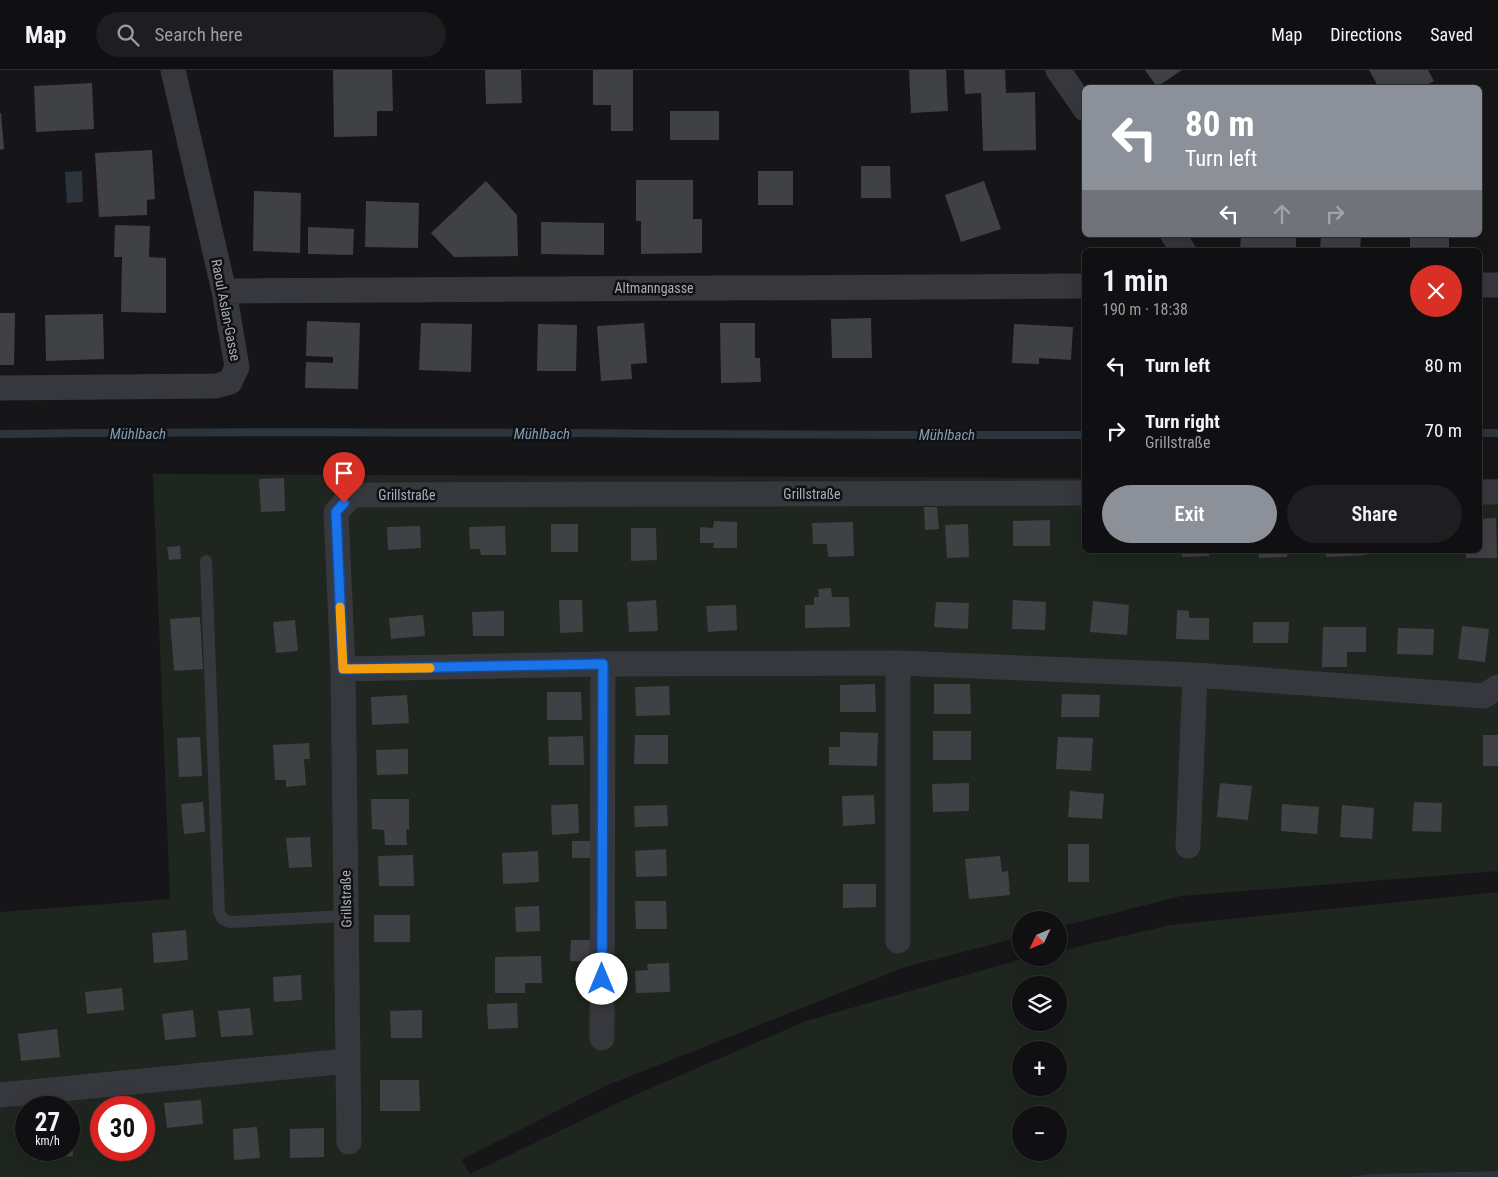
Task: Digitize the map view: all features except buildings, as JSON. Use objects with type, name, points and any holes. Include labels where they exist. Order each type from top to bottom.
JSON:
[{"type":"street","name":"Raoul Aslan-Gasse","points":[[0,388],[216,386],[230,382],[237,368],[224,291],[173,70]]},
{"type":"street","points":[[1058,70],[1082,105]]},
{"type":"street","points":[[1174,237],[1182,248]]},
{"type":"street","points":[[1482,285],[1498,285]]},
{"type":"street","name":"Altmanngasse","points":[[224,291],[1082,286]]},
{"type":"street","points":[[1482,492],[1498,492]]},
{"type":"street","name":"Grillstraße","points":[[349,1142],[343,669],[336,512],[352,495],[1082,493]]},
{"type":"street","points":[[343,669],[603,664],[898,663],[1195,675],[1484,696],[1498,687]]},
{"type":"street","points":[[898,663],[898,941]]},
{"type":"street","points":[[602,1038],[603,664]]},
{"type":"street","points":[[1188,846],[1195,675]]},
{"type":"street","points":[[0,1095],[347,1060]]},
{"type":"lane","points":[[206,561],[218,912],[224,919],[230,922],[346,916]]},
{"type":"shaded area","points":[[82,171],[83,202],[67,203],[65,172]]},
{"type":"shaded area","points":[[153,474],[1082,478],[1082,553],[1482,553],[1482,479],[1498,479],[1498,871],[1181,896],[1068,925],[1068,911],[1012,911],[1012,939],[905,967],[608,1085],[461,1160],[470,1174],[626,1099],[806,1021],[1012,962],[1012,966],[1068,966],[1068,949],[1171,925],[1498,892],[1498,1171],[1370,1174],[1348,1177],[0,1177],[0,912],[170,899]]},
{"type":"shaded area","points":[[1498,1171],[1498,1177],[1348,1177],[1370,1174]]},
{"type":"waterway","name":"Mühlbach","points":[[0,434],[271,432],[1082,435]]},
{"type":"waterway","name":"Mühlbach","points":[[1482,433],[1498,433]]},
{"type":"slow traffic","points":[[340,607],[343,669],[430,668]]},
{"type":"route","points":[[344,503],[336,512],[343,669],[603,664],[602,979]]}]
